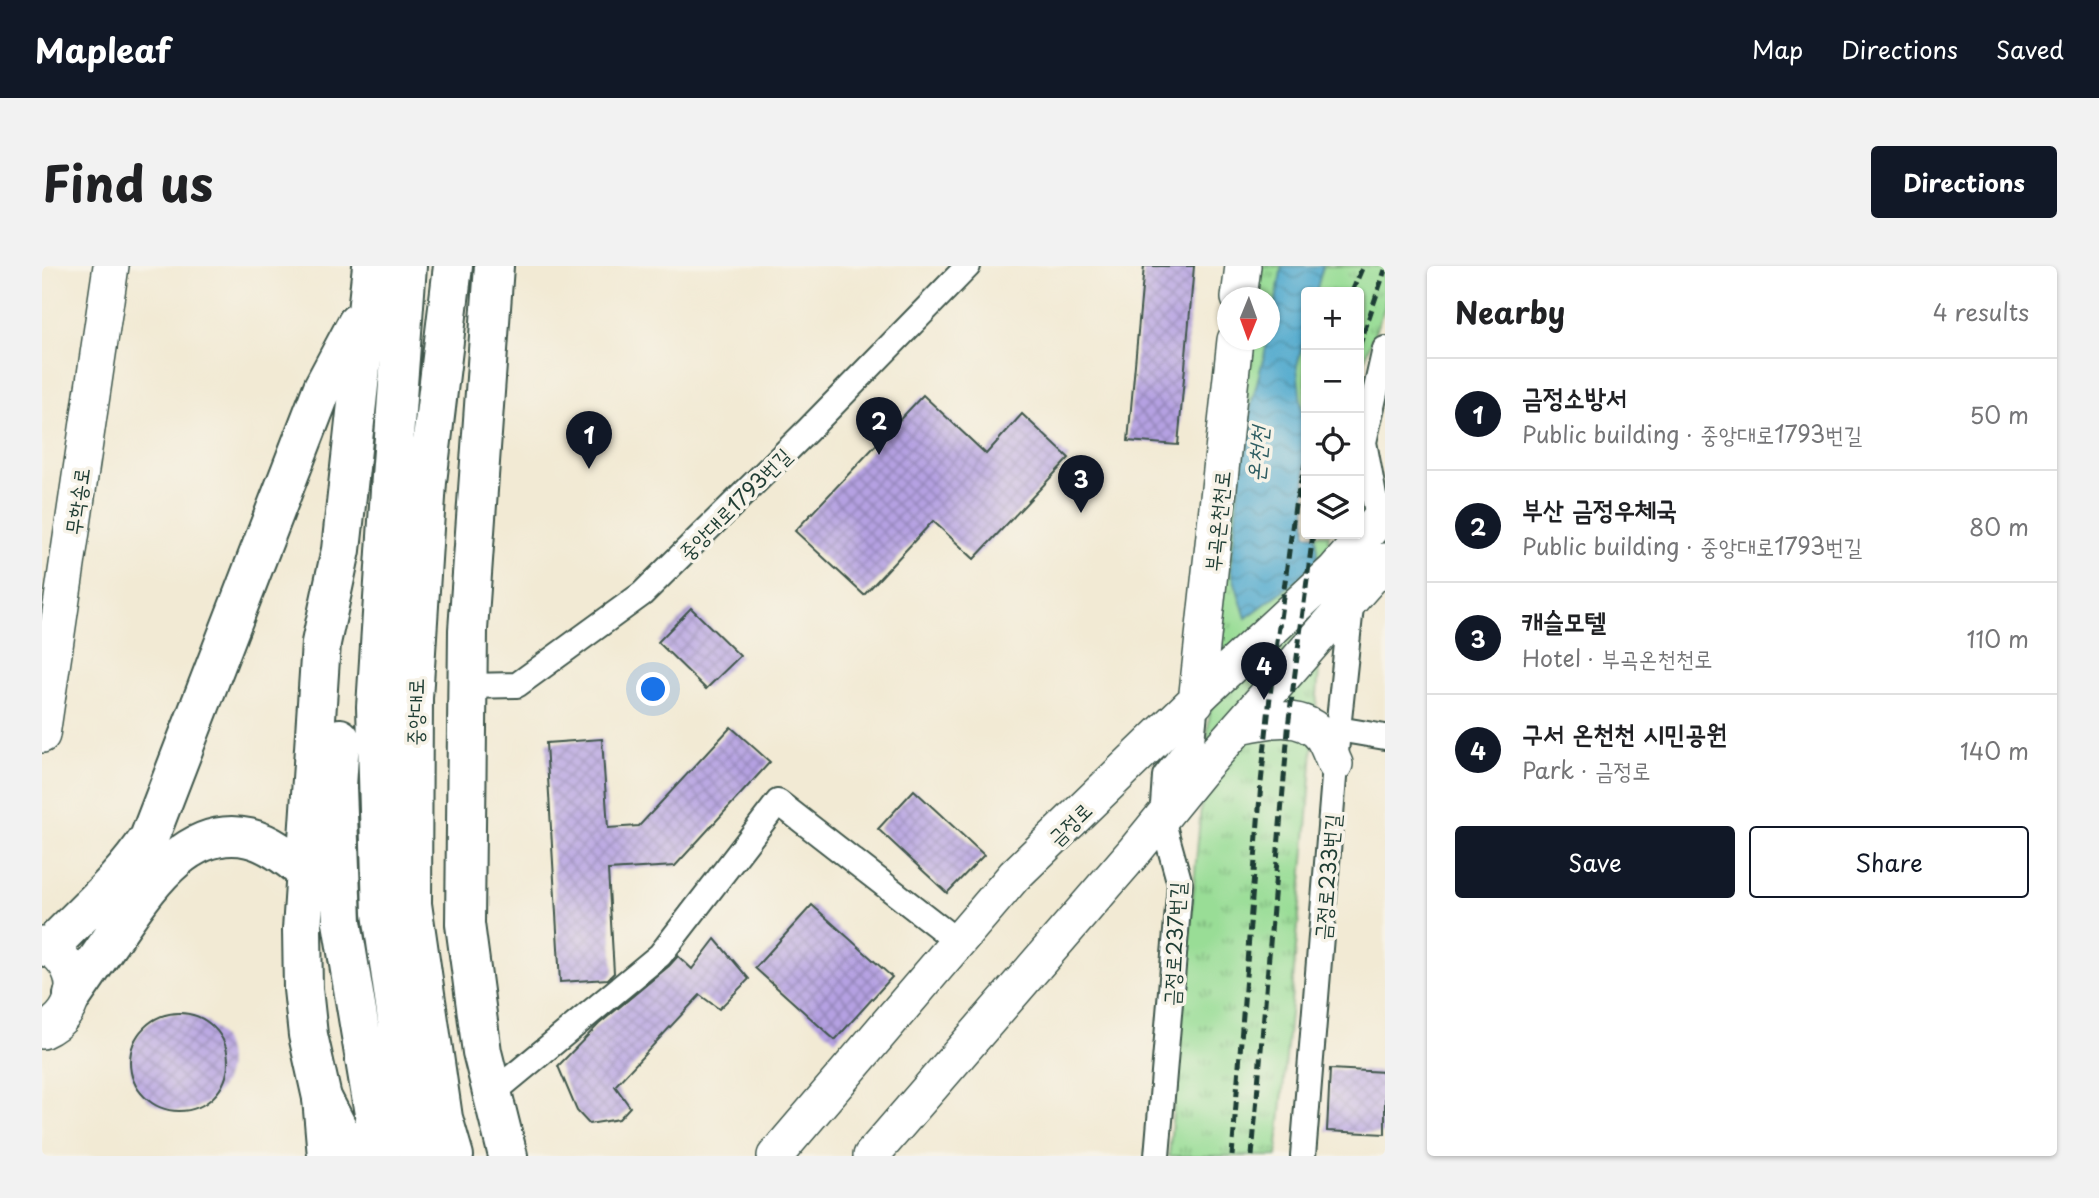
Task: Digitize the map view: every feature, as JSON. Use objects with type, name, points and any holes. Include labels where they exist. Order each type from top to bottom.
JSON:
[{"type":"main road","name":"무학송로","points":[[42,736],[111,266]]},
{"type":"main road","name":"중앙대로","points":[[407,266],[376,707],[382,913],[412,1127],[420,1156]]},
{"type":"main road","name":"중앙대로","points":[[453,266],[427,482],[413,698],[412,904],[443,1118],[454,1156]]},
{"type":"main road","points":[[494,266],[468,630],[465,924],[482,1052],[508,1156]]},
{"type":"main road","points":[[1240,287],[1243,266]]},
{"type":"main road","points":[[327,1156],[322,1098],[308,1035],[303,989],[304,870],[321,643],[341,550],[370,284]]},
{"type":"main road","points":[[42,1031],[60,1020],[70,1006],[73,984],[68,968],[59,954],[46,946],[117,881],[149,838],[323,387],[370,284]]},
{"type":"main road","name":"부곡온천천로","points":[[1201,696],[1234,350]]},
{"type":"main road","name":"금정로","points":[[871,1156],[1240,726],[1339,598],[1381,515]]},
{"type":"main road","points":[[341,550],[346,626],[337,787],[342,922],[380,1156]]},
{"type":"main road","name":"금정로","points":[[775,1156],[1014,876],[1201,696],[1339,598],[1385,561]]},
{"type":"main road","points":[[1240,726],[1273,719],[1299,720],[1322,737],[1335,764]]},
{"type":"main road","points":[[72,995],[160,873],[190,850],[217,838],[250,838],[272,847],[304,870]]},
{"type":"main road","points":[[322,1098],[352,1156]]},
{"type":"street","name":"중앙대로1793번길","points":[[467,686],[517,685],[642,594],[808,430],[968,266]]},
{"type":"street","points":[[1381,515],[1364,442],[1385,349]]},
{"type":"street","name":"금정로233번길","points":[[1303,1156],[1338,729],[1339,598]]},
{"type":"street","name":"금정로237번길","points":[[1157,1156],[1180,884],[1162,819],[1165,776],[1192,741],[1201,696]]},
{"type":"street","points":[[1338,729],[1385,737]]},
{"type":"street","points":[[493,1093],[660,954],[778,802],[958,942]]},
{"type":"green space","points":[[1259,266],[1385,266],[1385,306],[1364,364],[1364,287],[1301,287],[1301,539],[1329,539],[1308,816],[1277,1156],[1169,1156],[1231,480],[1249,350],[1280,350],[1280,287],[1256,287]]},
{"type":"water","name":"온천천","points":[[1282,266],[1323,266],[1317,287],[1301,287],[1301,351],[1297,366],[1301,402],[1301,539],[1316,539],[1319,564],[1246,618],[1231,570],[1243,437],[1265,350],[1280,350],[1278,287]]},
{"type":"building","points":[[1144,266],[1194,266],[1178,445],[1128,441]]},
{"type":"building","points":[[923,395],[986,454],[1022,414],[1069,458],[974,559],[933,521],[864,595],[795,531]]},
{"type":"building","points":[[691,608],[740,656],[706,689],[658,642]]},
{"type":"building","points":[[731,727],[770,762],[675,866],[608,870],[614,973],[608,979],[560,982],[546,743],[602,739],[608,828],[639,826]]},
{"type":"building","points":[[914,790],[984,855],[947,893],[878,829]]},
{"type":"building","points":[[812,905],[892,977],[835,1040],[755,968]]},
{"type":"building","points":[[715,939],[749,979],[719,1009],[700,995],[615,1086],[630,1107],[619,1119],[589,1124],[577,1111],[558,1066],[599,1024],[678,956],[692,969]]},
{"type":"building","points":[[179,1013],[198,1017],[214,1027],[224,1043],[228,1062],[224,1081],[214,1097],[198,1107],[179,1111],[160,1107],[144,1097],[134,1081],[130,1062],[134,1043],[144,1027],[160,1017]]},
{"type":"building","points":[[1330,1069],[1385,1072],[1385,1134],[1327,1131]]},
{"type":"railway","points":[[1354,287],[1363,266]]},
{"type":"railway","points":[[1364,332],[1385,270]]},
{"type":"railway","points":[[1232,1156],[1261,783],[1295,506],[1302,476]]},
{"type":"railway","points":[[1252,1156],[1289,719],[1312,539]]},
{"type":"place","name":"부산 금정우체국","points":[[879,455]]},
{"type":"place","name":"금정소방서","points":[[589,469]]},
{"type":"place","name":"캐슬모텔","points":[[1081,513]]},
{"type":"place","name":"구서 온천천 시민공원","points":[[1264,700]]}]
